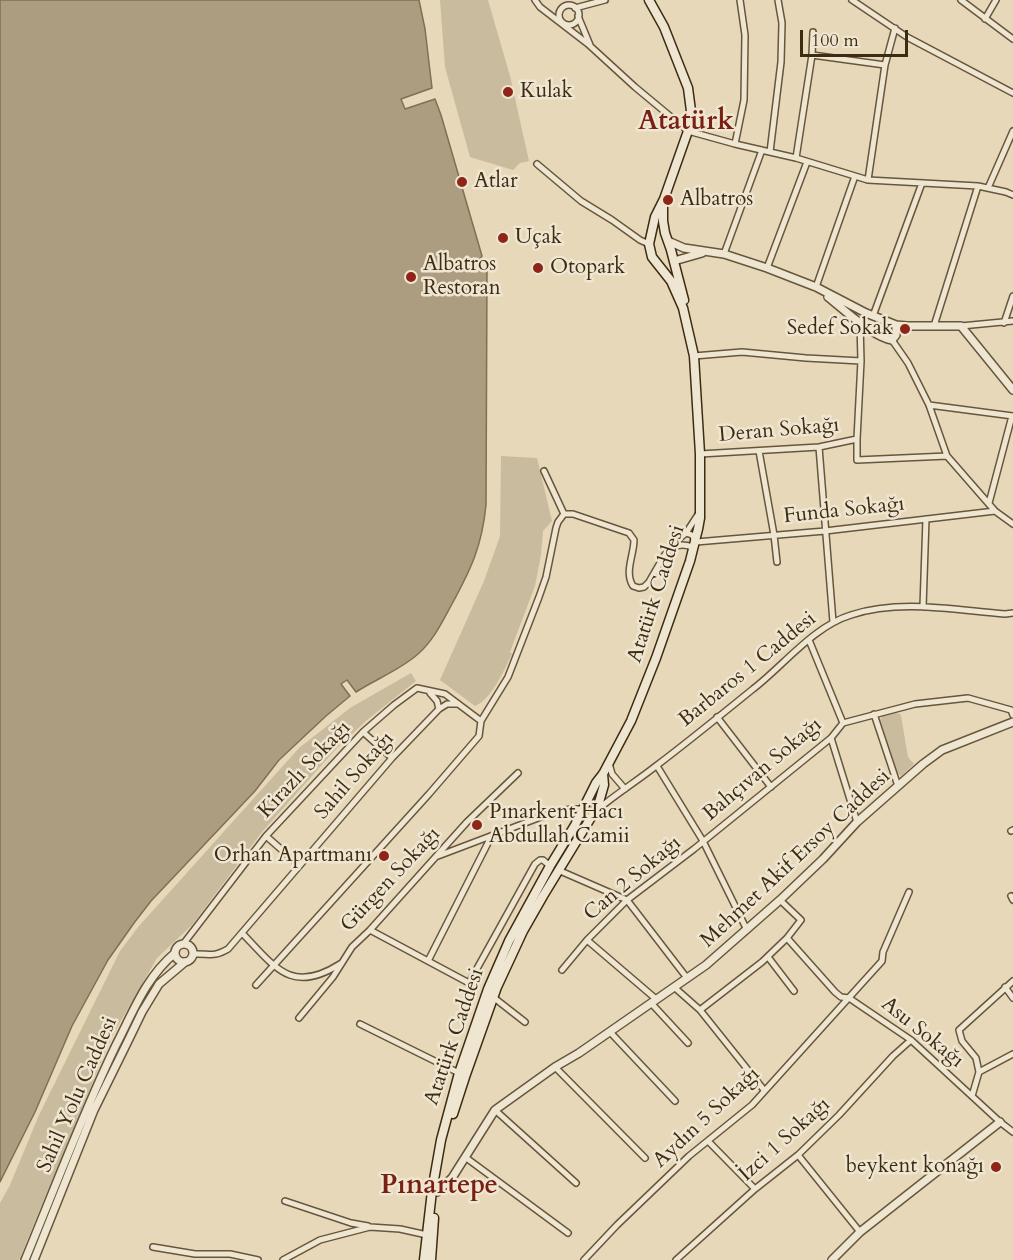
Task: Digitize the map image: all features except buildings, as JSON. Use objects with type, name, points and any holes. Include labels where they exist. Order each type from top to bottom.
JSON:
[{"type":"main road","points":[[649,0],[664,27],[688,88],[691,111],[688,131],[664,199],[655,217],[649,244],[651,257],[671,281],[683,308]]},
{"type":"main road","points":[[664,199],[663,221],[684,300],[683,308]]},
{"type":"main road","points":[[649,244],[668,241]]},
{"type":"main road","points":[[657,264],[667,266],[674,261]]},
{"type":"main road","name":"Atatürk Caddesi","points":[[436,1180],[455,1107],[493,998],[583,809],[631,721],[656,658],[695,545],[700,511],[700,454],[694,356],[683,308]]},
{"type":"main road","name":"Atatürk Caddesi","points":[[430,1260],[441,1140],[459,1073],[488,988],[509,941],[554,868],[594,812],[602,794],[603,774]]},
{"type":"main road","points":[[583,809],[594,812]]},
{"type":"main road","name":"Atatürk Caddesi","points":[[424,1260],[435,1192]]},
{"type":"street","points":[[535,0],[540,7],[562,22],[688,131],[796,158],[868,180],[978,186],[1013,195]]},
{"type":"street","points":[[578,16],[576,22],[570,25],[564,24],[559,17],[560,10],[565,6],[604,0]]},
{"type":"street","points":[[735,144],[744,100],[745,35],[740,0]]},
{"type":"street","points":[[770,152],[781,62],[782,23],[778,0]]},
{"type":"street","points":[[852,0],[907,38],[1013,93]]},
{"type":"street","points":[[961,0],[1013,39]]},
{"type":"street","points":[[985,19],[996,0]]},
{"type":"street","points":[[572,5],[577,10],[591,47]]},
{"type":"street","points":[[868,180],[885,65],[895,28]]},
{"type":"street","points":[[796,158],[812,55],[813,32]]},
{"type":"street","points":[[812,55],[885,65]]},
{"type":"street","points":[[988,188],[1013,131]]},
{"type":"street","points":[[724,254],[762,150]]},
{"type":"street","points":[[767,268],[807,162]]},
{"type":"street","points":[[537,164],[581,201],[649,244]]},
{"type":"street","points":[[816,287],[855,176]]},
{"type":"street","points":[[860,323],[870,315],[922,183]]},
{"type":"street","points":[[934,326],[978,186]]},
{"type":"street","points":[[668,241],[684,248],[724,254],[767,268],[816,287],[870,315],[896,325],[961,326],[1013,321]]},
{"type":"street","points":[[674,261],[707,252]]},
{"type":"street","points":[[816,287],[860,323],[882,338],[892,340],[908,363],[930,405],[947,456],[995,512],[1013,524]]},
{"type":"street","points":[[1004,323],[1013,296]]},
{"type":"street","points":[[877,334],[883,320]]},
{"type":"street","points":[[857,439],[861,360],[860,323]]},
{"type":"street","points":[[892,340],[896,335],[896,325]]},
{"type":"street","points":[[961,326],[1013,390]]},
{"type":"street","points":[[694,356],[742,352],[861,360]]},
{"type":"street","points":[[930,405],[1013,416],[988,503]]},
{"type":"street","name":"Deran Sokağı","points":[[700,454],[819,447],[857,439],[857,460],[947,456]]},
{"type":"street","points":[[819,447],[833,622]]},
{"type":"street","points":[[759,451],[777,562]]},
{"type":"street","points":[[544,471],[564,514]]},
{"type":"street","points":[[564,514],[573,514],[629,533],[634,540],[630,582],[639,588],[649,582],[664,556],[686,533],[700,511]]},
{"type":"street","name":"Funda Sokağı","points":[[670,549],[680,545],[995,512]]},
{"type":"street","points":[[256,985],[479,736],[482,721],[508,677],[546,577],[556,528],[564,514]]},
{"type":"street","points":[[923,607],[926,519]]},
{"type":"street","points":[[686,533],[692,535],[695,545]]},
{"type":"street","name":"Barbaros 1 Caddesi","points":[[594,812],[657,766],[833,622],[851,615],[887,607],[1013,613]]},
{"type":"street","points":[[809,640],[843,723],[915,704],[968,698],[1011,710],[1013,714]]},
{"type":"street","name":"Kirazlı Sokağı","points":[[184,943],[266,837],[363,732],[417,688],[429,692]]},
{"type":"street","points":[[429,692],[445,694],[482,721]]},
{"type":"street","points":[[429,692],[437,700],[439,709],[447,704],[460,704]]},
{"type":"street","name":"Sahil Sokağı","points":[[193,954],[203,953],[211,956],[228,949],[392,758],[439,709]]},
{"type":"street","points":[[874,714],[898,786]]},
{"type":"street","points":[[717,717],[771,787]]},
{"type":"street","name":"Mehmet Akif Ersoy Caddesi","points":[[435,1192],[452,1178],[495,1110],[706,965],[780,900],[857,822],[942,750],[1013,722]]},
{"type":"street","name":"Bahçıvan Sokağı","points":[[704,841],[831,738],[843,723]]},
{"type":"street","points":[[363,732],[392,758]]},
{"type":"street","points":[[831,738],[857,822]]},
{"type":"street","points":[[609,763],[616,781]]},
{"type":"street","points":[[657,766],[704,841],[747,930]]},
{"type":"street","name":"Gürgen Sokağı","points":[[299,1018],[333,977],[352,947],[467,822],[518,773]]},
{"type":"street","points":[[603,774],[625,789]]},
{"type":"street","points":[[435,858],[554,812],[583,809]]},
{"type":"street","points":[[266,837],[299,865]]},
{"type":"street","points":[[428,961],[491,837]]},
{"type":"street","name":"Can 2 Sokağı","points":[[562,970],[587,940],[627,900],[704,841]]},
{"type":"street","points":[[370,930],[469,983],[535,864],[543,860],[554,868],[627,900],[687,978]]},
{"type":"street","name":"Aydın 5 Sokağı","points":[[584,1260],[689,1156],[752,1105],[882,961],[883,952],[909,892]]},
{"type":"street","points":[[700,1010],[768,957],[801,920],[780,900]]},
{"type":"street","points":[[242,933],[273,966],[295,978],[312,977],[341,963]]},
{"type":"street","name":"Asu Sokağı","points":[[787,938],[835,992],[841,997],[849,998],[911,1040],[1000,1122],[1013,1131]]},
{"type":"street","points":[[587,940],[654,1001],[688,1043]]},
{"type":"street","points":[[184,943],[193,949],[190,959],[185,962],[177,959],[175,953],[177,946],[184,943]]},
{"type":"street","name":"Sahil Yolu Caddesi","points":[[25,1260],[85,1113],[127,1023],[154,974],[175,953]]},
{"type":"street","points":[[768,957],[794,991]]},
{"type":"street","name":"Sahil Yolu Caddesi","points":[[34,1260],[94,1110],[137,1022],[159,984],[185,962]]},
{"type":"street","points":[[972,1096],[979,1072],[976,1058],[962,1041],[959,1030],[1013,981]]},
{"type":"street","points":[[674,987],[700,1010],[764,1090]]},
{"type":"street","points":[[1005,987],[1013,998]]},
{"type":"street","points":[[493,998],[525,1022]]},
{"type":"street","points":[[360,1024],[459,1073]]},
{"type":"street","points":[[610,1032],[675,1101]]},
{"type":"street","name":"İzci 1 Sokağı","points":[[676,1260],[798,1155],[911,1040]]},
{"type":"street","points":[[979,1072],[1013,1054]]},
{"type":"street","points":[[555,1067],[645,1158]]},
{"type":"street","points":[[495,1110],[576,1183]]},
{"type":"street","points":[[832,1260],[860,1232],[1000,1122]]},
{"type":"street","points":[[708,1140],[756,1189]]},
{"type":"street","points":[[798,1155],[860,1232]]},
{"type":"street","points":[[465,1157],[568,1233]]},
{"type":"street","points":[[436,1180],[452,1178]]},
{"type":"street","points":[[285,1201],[351,1223],[427,1235]]},
{"type":"street","points":[[283,1260],[320,1240],[370,1227]]},
{"type":"street","points":[[153,1247],[194,1257],[230,1254],[258,1260]]},
{"type":"shaded area","points":[[0,0],[419,0],[432,88],[401,99],[405,109],[435,99],[482,256],[479,261],[480,266],[487,270],[486,505],[478,545],[459,591],[433,637],[411,660],[356,692],[347,680],[341,684],[350,696],[279,760],[255,791],[151,901],[108,960],[72,1026],[35,1112],[0,1182]]},
{"type":"shaded area","points":[[440,0],[488,0],[510,76],[529,161],[520,163],[513,170],[470,157],[445,67]]},
{"type":"shaded area","points":[[501,456],[537,458],[552,521],[543,531],[535,586],[510,652],[512,654],[492,691],[475,706],[440,680],[484,581],[500,536]]},
{"type":"shaded area","points":[[411,673],[416,681],[367,720],[336,749],[262,832],[192,925],[157,958],[111,1038],[19,1260],[0,1260],[0,1203],[10,1185],[39,1115],[120,951],[139,926],[299,748],[350,708]]},
{"type":"shaded area","points":[[896,713],[901,716],[908,757],[914,764],[901,776],[897,773],[880,720],[882,716]]},
{"type":"place","name":"Kulak","points":[[508,92]]},
{"type":"place","name":"Atlar","points":[[462,182]]},
{"type":"place","name":"Albatros","points":[[668,200]]},
{"type":"place","name":"Uçak","points":[[503,238]]},
{"type":"place","name":"Otopark","points":[[538,268]]},
{"type":"place","name":"Albatros Restoran","points":[[411,277]]},
{"type":"place","name":"Sedef Sokak","points":[[905,329]]},
{"type":"place","name":"Pınarkent Hacı Abdullah Camii","points":[[477,825]]},
{"type":"place","name":"Orhan Apartmanı","points":[[384,856]]},
{"type":"place","name":"beykent konağı","points":[[996,1167]]},
{"type":"district","name":"Atatürk","points":[[686,123]]},
{"type":"district","name":"Pınartepe","points":[[439,1187]]}]
